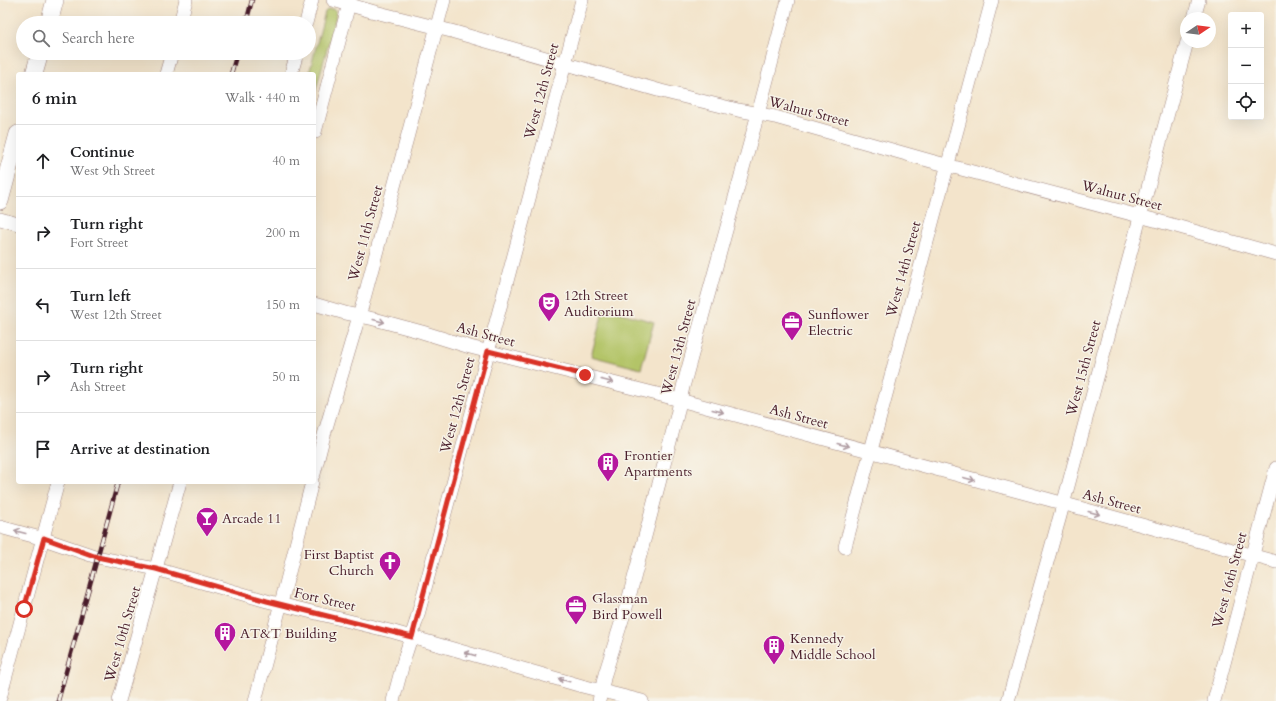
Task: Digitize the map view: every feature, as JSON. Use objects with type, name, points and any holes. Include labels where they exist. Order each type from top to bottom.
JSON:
[{"type":"main road","points":[[51,16],[55,0]]},
{"type":"main road","points":[[35,72],[38,60]]},
{"type":"main road","points":[[0,201],[16,141]]},
{"type":"street","points":[[182,16],[186,0]]},
{"type":"street","points":[[308,16],[312,0]]},
{"type":"street","name":"Walnut Street","points":[[333,0],[350,2],[370,11],[437,28],[661,91],[775,118],[1276,254]]},
{"type":"street","name":"West 11th Street","points":[[316,466],[359,317],[444,0]]},
{"type":"street","name":"West 12th Street","points":[[393,701],[405,656],[412,637],[582,0]]},
{"type":"street","name":"West 13th Street","points":[[600,696],[628,601],[683,386],[788,0]]},
{"type":"street","name":"West 14th Street","points":[[845,547],[992,0]]},
{"type":"street","points":[[1195,12],[1198,0]]},
{"type":"street","points":[[316,128],[350,2]]},
{"type":"street","name":"West 15th Street","points":[[1008,701],[1063,504],[1185,48]]},
{"type":"street","points":[[167,72],[170,60]]},
{"type":"street","points":[[292,72],[295,60]]},
{"type":"street","points":[[0,219],[16,223]]},
{"type":"street","name":"Ash Street","points":[[316,305],[345,314],[374,319],[422,332],[470,347],[680,400],[1276,562]]},
{"type":"street","name":"West 16th Street","points":[[1214,701],[1276,468]]},
{"type":"street","points":[[0,698],[58,484]]},
{"type":"street","name":"West 10th Street","points":[[120,701],[179,484]]},
{"type":"street","points":[[255,701],[311,484]]},
{"type":"street","name":"Fort Street","points":[[0,527],[44,538],[97,557],[156,569],[281,605],[412,637],[600,696],[642,701]]},
{"type":"green space","points":[[328,9],[333,9],[336,11],[336,16],[316,90],[316,72],[310,72],[313,60],[316,60],[316,47],[325,12]]},
{"type":"green space","points":[[604,308],[654,322],[641,369],[591,356]]},
{"type":"railway","points":[[248,16],[252,0]]},
{"type":"railway","points":[[232,72],[235,60]]},
{"type":"railway","points":[[58,701],[117,484]]},
{"type":"place","name":"12th Street Auditorium","points":[[549,322]]},
{"type":"place","name":"Sunflower Electric","points":[[792,342]]},
{"type":"place","name":"Frontier Apartments","points":[[608,482]]},
{"type":"place","name":"Arcade 11","points":[[207,538]]},
{"type":"place","name":"First Baptist Church","points":[[390,582]]},
{"type":"place","name":"Glassman Bird Powell","points":[[576,626]]},
{"type":"place","name":"AT&T Building","points":[[225,652]]},
{"type":"place","name":"Kennedy Middle School","points":[[774,666]]},
{"type":"route","points":[[24,609],[44,538],[97,557],[156,569],[267,601],[412,637],[488,351],[585,375]]}]
